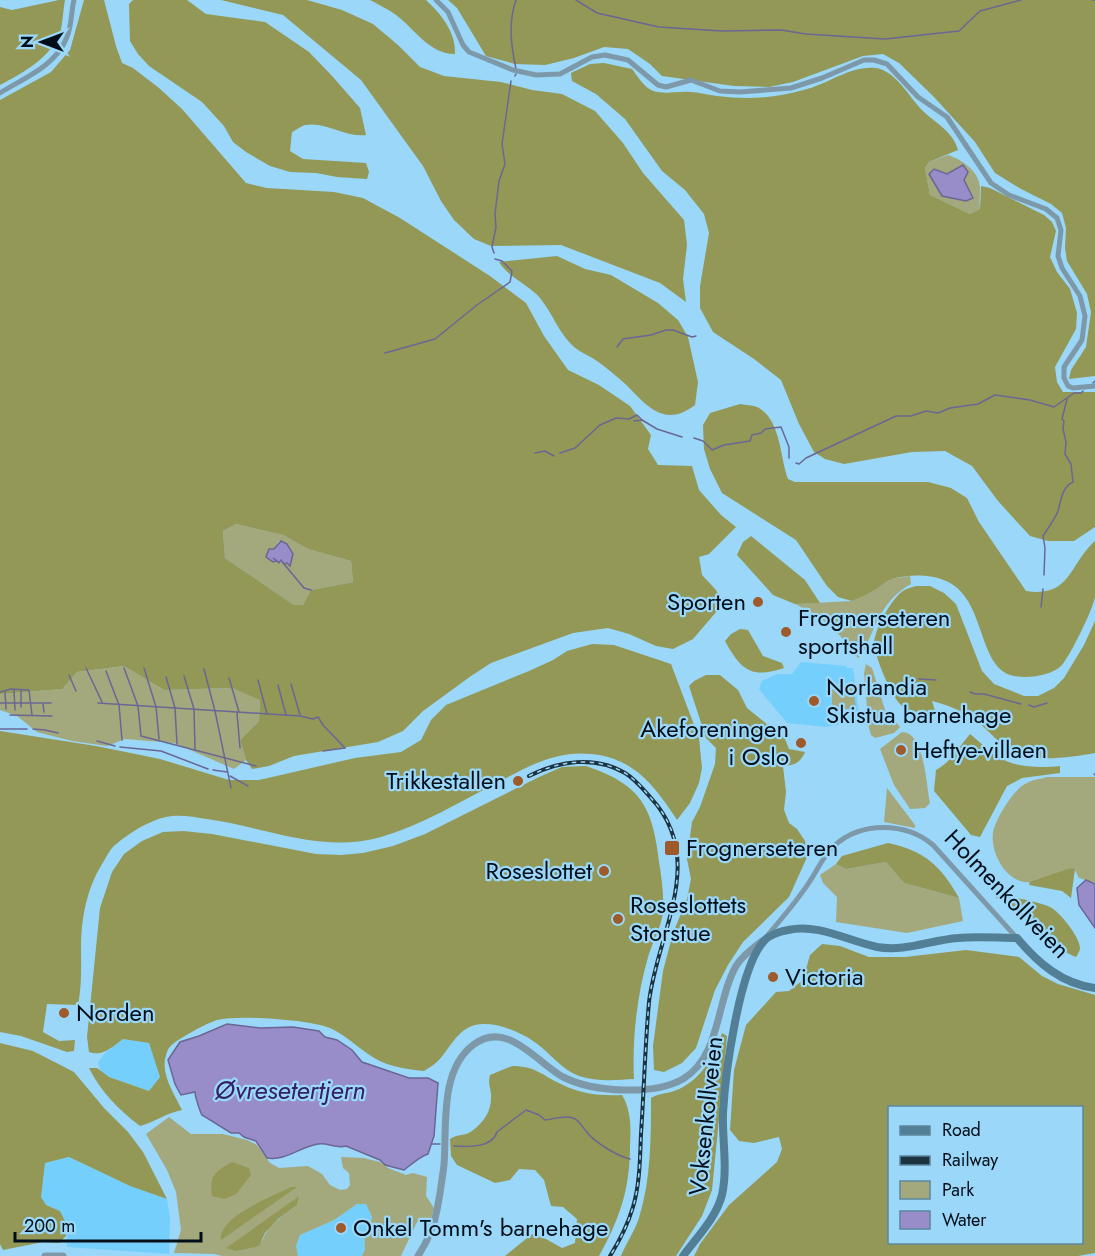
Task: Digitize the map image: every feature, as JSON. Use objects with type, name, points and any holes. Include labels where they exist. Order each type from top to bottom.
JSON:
[{"type":"main road","points":[[764,940],[782,932],[803,928],[890,948],[957,938],[1017,938]]},
{"type":"main road","name":"Holmenkollveien","points":[[1017,938],[1038,961],[1057,974],[1072,982],[1095,987]]},
{"type":"main road","name":"Voksenkollveien","points":[[683,1256],[710,1221],[722,1193],[724,1101],[733,1040],[748,974],[764,940]]},
{"type":"street","points":[[0,93],[35,73],[58,52],[69,31],[75,0]]},
{"type":"street","points":[[435,0],[448,12],[463,45],[469,52],[513,70],[536,75],[560,74],[592,57],[605,55],[628,60],[658,85],[666,87],[691,80],[720,91],[740,93],[791,88],[822,78],[860,61],[874,60],[887,64],[918,97],[946,117],[991,183],[1009,195],[1046,209],[1057,218],[1061,230],[1058,256],[1062,268],[1080,296],[1085,316],[1083,336],[1064,367],[1064,378],[1068,386],[1073,388],[1095,386]]},
{"type":"street","name":"Holmenkollveien","points":[[764,940],[802,893],[834,845],[856,833],[885,827],[910,831],[933,845],[1017,938]]},
{"type":"street","points":[[418,1256],[431,1232],[437,1211],[451,1083],[457,1065],[470,1047],[484,1038],[508,1039],[519,1044],[563,1077],[596,1088],[647,1088],[672,1084],[685,1077],[701,1062],[734,970],[742,958],[764,940]]},
{"type":"street","points":[[45,1256],[63,1256]]},
{"type":"shaded area","name":"Norlandia Skistua barnehage","points":[[801,662],[853,668],[860,721],[826,727],[787,723],[759,689],[762,681],[777,674],[792,674]]},
{"type":"shaded area","points":[[123,1039],[149,1043],[160,1077],[149,1091],[101,1072],[98,1062],[106,1052]]},
{"type":"shaded area","points":[[69,1157],[130,1186],[167,1199],[170,1217],[169,1254],[67,1247],[66,1224],[60,1211],[46,1205],[41,1197],[45,1163]]},
{"type":"shaded area","name":"Onkel Tomm's barnehage","points":[[357,1204],[366,1204],[372,1217],[370,1226],[364,1231],[365,1249],[362,1256],[298,1256],[296,1246],[300,1235],[334,1220]]},
{"type":"green space","points":[[65,0],[61,29],[50,50],[35,64],[0,85],[0,7],[12,10]]},
{"type":"green space","points":[[84,0],[104,0],[122,63],[133,68],[182,109],[246,183],[267,188],[334,192],[363,198],[400,218],[490,276],[526,303],[544,336],[568,370],[599,385],[630,406],[651,435],[648,449],[658,465],[692,466],[699,490],[721,515],[736,527],[709,554],[699,557],[702,575],[716,590],[723,604],[693,639],[673,649],[656,646],[608,628],[573,633],[491,663],[423,711],[403,731],[378,742],[294,756],[269,766],[252,769],[246,760],[240,740],[259,721],[260,700],[232,688],[164,690],[124,666],[77,672],[62,689],[0,694],[0,100],[51,72],[70,50]],"holes":[[[236,524],[283,535],[308,549],[351,561],[353,582],[311,590],[303,605],[294,605],[225,558],[223,531]]]},
{"type":"green space","points":[[133,0],[187,0],[206,14],[265,22],[309,52],[360,108],[366,135],[351,134],[321,125],[305,125],[292,132],[290,151],[303,159],[366,163],[369,172],[367,179],[290,172],[270,166],[246,152],[233,142],[224,126],[202,102],[149,66],[138,54],[130,41],[129,4]]},
{"type":"green space","points":[[221,0],[307,0],[342,10],[373,24],[420,67],[444,76],[501,82],[532,90],[562,94],[595,111],[623,143],[643,173],[684,220],[687,245],[683,279],[686,302],[660,283],[561,245],[491,246],[474,239],[454,220],[441,201],[423,166],[361,80],[283,15]]},
{"type":"green space","points":[[370,0],[426,0],[437,11],[450,31],[455,54],[437,50],[396,15]]},
{"type":"green space","points":[[448,0],[1095,0],[1095,376],[1069,379],[1071,370],[1086,347],[1091,312],[1087,294],[1067,261],[1066,228],[1062,213],[1051,204],[995,173],[975,142],[899,63],[883,54],[863,56],[793,82],[769,87],[734,86],[662,76],[650,64],[628,49],[604,47],[545,65],[515,64],[486,56],[457,8]]},
{"type":"green space","points":[[604,63],[632,69],[643,84],[654,91],[693,92],[740,98],[796,92],[858,69],[883,70],[896,79],[922,110],[948,132],[956,143],[958,150],[929,162],[925,168],[930,195],[970,214],[980,209],[981,186],[990,188],[1044,215],[1052,222],[1056,231],[1050,257],[1057,272],[1070,289],[1077,313],[1076,329],[1055,367],[1057,382],[1063,392],[1095,392],[1095,527],[1074,541],[1048,541],[1030,536],[998,501],[972,466],[945,451],[912,452],[844,464],[825,459],[814,452],[799,424],[781,380],[713,332],[700,308],[700,286],[709,233],[704,214],[685,190],[662,171],[625,119],[596,94],[572,81],[571,73],[590,64]]},
{"type":"green space","points":[[948,155],[970,168],[979,183],[980,209],[970,214],[930,195],[925,168],[929,162]],"holes":[[[934,169],[963,180],[973,198],[966,201],[942,196]]]},
{"type":"green space","points":[[557,256],[585,269],[611,275],[658,303],[678,320],[688,337],[698,382],[695,405],[682,413],[671,415],[651,408],[605,367],[574,347],[564,336],[540,298],[503,268],[499,262]]},
{"type":"green space","points":[[740,404],[759,408],[772,422],[779,440],[788,479],[795,482],[928,482],[951,488],[967,498],[979,522],[1026,591],[1041,592],[1061,584],[1095,541],[1094,602],[1081,632],[1061,666],[1049,673],[1025,677],[1004,672],[989,653],[974,612],[967,600],[958,589],[940,579],[919,576],[898,577],[852,601],[838,597],[827,586],[796,540],[722,493],[710,469],[704,449],[703,425],[710,413]]},
{"type":"green space","points":[[236,524],[283,535],[308,549],[351,561],[353,582],[311,590],[303,605],[294,605],[225,558],[223,531]],"holes":[[[279,541],[287,544],[293,554],[289,565],[273,558],[275,560],[273,562],[266,557],[269,550],[274,549]]]},
{"type":"green space","points":[[751,536],[805,580],[820,603],[795,604],[773,595],[737,555],[743,542]]},
{"type":"green space","points":[[910,576],[911,584],[901,590],[886,605],[863,653],[858,658],[830,626],[795,604],[852,601],[873,591],[890,579]]},
{"type":"green space","points":[[916,586],[930,586],[944,593],[956,604],[982,671],[994,684],[1024,696],[1038,696],[1054,688],[1064,678],[1084,645],[1095,621],[1095,753],[1056,758],[1034,758],[1017,754],[974,719],[954,708],[932,701],[935,711],[921,713],[907,709],[900,704],[892,693],[880,666],[874,644],[880,624],[893,601],[903,591]]},
{"type":"green space","points":[[740,629],[748,630],[763,656],[782,663],[784,668],[755,672],[742,665],[725,641]]},
{"type":"green space","points":[[592,644],[614,645],[671,664],[699,738],[702,768],[699,783],[690,803],[677,820],[651,785],[631,768],[606,757],[578,753],[542,761],[411,826],[381,837],[359,841],[315,841],[192,817],[176,816],[159,819],[146,824],[113,847],[92,883],[82,925],[81,983],[78,1005],[47,1004],[43,1032],[59,1041],[75,1040],[74,1051],[67,1052],[21,1036],[0,1032],[0,731],[160,759],[229,780],[259,780],[355,758],[401,752],[421,740],[431,720],[446,705],[529,671],[567,651]]},
{"type":"green space","points":[[866,664],[872,668],[885,710],[900,727],[894,733],[875,738],[871,735],[869,728],[864,673]]},
{"type":"green space","points":[[124,666],[164,690],[232,688],[260,699],[259,721],[240,740],[246,760],[234,769],[174,743],[125,739],[107,746],[72,741],[37,732],[17,716],[0,710],[0,694],[61,689],[77,672]]},
{"type":"green space","points":[[706,675],[720,675],[738,690],[747,708],[785,739],[789,749],[805,752],[797,763],[783,766],[786,792],[784,810],[789,823],[797,829],[805,841],[808,855],[789,897],[743,942],[728,965],[715,990],[696,1048],[682,1063],[664,1072],[654,1070],[653,1046],[663,971],[673,933],[687,899],[691,879],[687,859],[692,822],[700,807],[715,764],[716,748],[706,738],[689,686]]},
{"type":"green space","points":[[832,686],[853,686],[856,709],[832,709]]},
{"type":"green space","points":[[902,732],[910,734],[920,750],[930,803],[925,808],[910,809],[894,785],[880,749]]},
{"type":"green space","points":[[970,734],[992,753],[1014,764],[1060,766],[1060,773],[1022,778],[1007,786],[980,837],[971,835],[934,791],[936,770],[950,759]]},
{"type":"green space","points":[[586,766],[621,782],[633,792],[649,816],[657,848],[663,912],[648,957],[638,1002],[634,1079],[600,1080],[579,1076],[567,1070],[530,1039],[507,1028],[490,1024],[469,1027],[454,1040],[439,1060],[424,1071],[402,1068],[381,1061],[330,1028],[320,1025],[291,1020],[242,1018],[213,1021],[185,1036],[168,1049],[165,1072],[182,1110],[140,1126],[111,1100],[99,1085],[89,1068],[97,1068],[109,1077],[149,1091],[160,1077],[149,1043],[123,1039],[107,1050],[94,1053],[89,1052],[87,1037],[100,908],[112,872],[124,854],[142,841],[163,832],[183,831],[212,834],[316,854],[363,853],[393,846],[425,834],[562,767]]},
{"type":"green space","points":[[1047,777],[1095,777],[1095,883],[1079,878],[1075,870],[1070,868],[1036,881],[1023,882],[1008,873],[998,859],[994,850],[993,833],[1005,806],[1021,787]]},
{"type":"green space","points":[[887,788],[915,825],[915,828],[884,822]]},
{"type":"green space","points":[[888,843],[922,855],[946,877],[959,898],[904,883],[886,862],[846,869],[836,864],[842,856]]},
{"type":"green space","points":[[886,862],[904,883],[959,898],[963,921],[907,933],[836,922],[837,897],[823,883],[820,875],[836,864],[846,869]]},
{"type":"green space","points":[[1070,868],[1075,869],[1071,898],[1062,891],[1029,885],[1030,882]]},
{"type":"green space","points":[[994,891],[1043,904],[1059,914],[1077,938],[1080,949],[1076,957],[1056,944],[1022,912],[996,898]]},
{"type":"green space","points":[[822,944],[840,946],[869,957],[905,957],[966,950],[1019,957],[1042,976],[1058,984],[1095,995],[1095,1253],[1078,1256],[694,1256],[700,1244],[729,1205],[777,1162],[782,1149],[779,1137],[754,1143],[739,1141],[730,1130],[734,1070],[746,1025],[776,992],[789,991],[803,980],[810,955]]},
{"type":"green space","points":[[722,1033],[727,1036],[712,1190],[702,1216],[676,1256],[621,1256],[637,1223],[646,1188],[651,1098],[683,1087],[699,1075],[715,1051]]},
{"type":"green space","points":[[0,1043],[33,1051],[74,1072],[143,1152],[167,1199],[130,1186],[69,1157],[45,1163],[41,1197],[46,1205],[60,1211],[66,1223],[66,1236],[59,1243],[43,1242],[3,1250],[0,1244]]},
{"type":"green space","points":[[512,1066],[533,1069],[583,1092],[598,1095],[622,1095],[625,1101],[630,1125],[630,1161],[626,1189],[613,1229],[599,1256],[505,1256],[532,1234],[562,1248],[575,1243],[577,1219],[563,1207],[551,1206],[544,1180],[535,1170],[519,1169],[510,1180],[495,1183],[457,1165],[451,1156],[450,1139],[470,1133],[487,1115],[491,1100],[490,1075]]},
{"type":"green space","points":[[169,1117],[191,1134],[223,1134],[247,1140],[257,1145],[270,1163],[279,1168],[308,1166],[322,1174],[330,1185],[340,1190],[347,1189],[350,1185],[349,1173],[343,1168],[341,1157],[364,1158],[380,1162],[406,1175],[413,1173],[427,1177],[426,1196],[434,1208],[430,1223],[417,1222],[401,1256],[362,1256],[365,1249],[364,1231],[370,1226],[372,1217],[366,1204],[357,1204],[334,1220],[300,1235],[296,1246],[298,1256],[222,1256],[174,1253],[181,1230],[176,1192],[167,1170],[146,1134]],"holes":[[[298,1197],[297,1205],[272,1225],[262,1241],[227,1248]]]},
{"type":"green space","points":[[232,1162],[249,1168],[251,1175],[236,1194],[224,1199],[212,1196],[211,1183],[214,1175]]},
{"type":"green space","points":[[291,1187],[297,1187],[221,1240],[222,1231],[237,1215]]},
{"type":"green space","points":[[299,1196],[297,1205],[278,1219],[265,1233],[259,1246],[236,1251],[226,1248]]},
{"type":"water","points":[[963,165],[968,172],[964,180],[973,198],[966,201],[942,196],[929,174],[934,169],[947,174]]},
{"type":"water","points":[[281,541],[287,544],[293,554],[290,566],[281,560],[279,563],[273,562],[266,557],[269,549],[274,549]]},
{"type":"water","points":[[1086,880],[1095,884],[1095,928],[1079,905],[1077,888]]},
{"type":"water","name":"Øvresetertjern","points":[[227,1024],[261,1028],[293,1027],[319,1031],[325,1037],[337,1040],[352,1050],[362,1062],[409,1078],[428,1078],[438,1083],[434,1136],[428,1154],[404,1170],[385,1165],[380,1160],[346,1146],[325,1144],[311,1146],[280,1158],[267,1158],[256,1141],[239,1133],[231,1133],[202,1115],[195,1092],[181,1095],[175,1084],[168,1060],[180,1042]]},
{"type":"waterway","points":[[516,0],[511,34],[516,69]]},
{"type":"waterway","points":[[576,0],[597,13],[659,27],[722,31],[781,30],[806,34],[885,39],[959,31],[980,11],[1021,0]]},
{"type":"waterway","points":[[494,253],[492,247],[496,227],[495,214],[499,181],[505,164],[502,144],[511,81]]},
{"type":"waterway","points":[[385,353],[435,339],[510,282],[512,271],[502,261],[495,259]]},
{"type":"waterway","points":[[617,347],[623,339],[651,335],[666,330],[696,336]]},
{"type":"waterway","points":[[796,463],[799,464],[806,458],[896,416],[911,416],[926,411],[938,413],[950,408],[978,404],[995,395],[1030,400],[1054,407],[1074,393],[1083,391]]},
{"type":"waterway","points":[[1044,575],[1043,536],[1057,514],[1064,490],[1073,482],[1071,464],[1065,454],[1066,442],[1062,419],[1067,399]]},
{"type":"waterway","points":[[560,453],[575,448],[600,425],[616,418],[629,419],[637,415],[642,420]]},
{"type":"waterway","points":[[634,421],[642,420],[657,429],[682,437]]},
{"type":"waterway","points":[[694,438],[703,441],[712,450],[724,445],[750,441],[752,435],[761,433],[765,429],[781,427],[789,447],[789,458]]},
{"type":"waterway","points":[[535,453],[545,451],[554,456]]},
{"type":"waterway","points":[[284,564],[304,588],[311,590]]},
{"type":"waterway","points":[[1041,607],[1043,589]]},
{"type":"waterway","points":[[86,668],[102,702]]},
{"type":"waterway","points":[[124,668],[138,706],[141,736],[256,766]]},
{"type":"waterway","points":[[144,668],[156,707],[159,739]]},
{"type":"waterway","points":[[204,669],[231,788]]},
{"type":"waterway","points":[[106,671],[119,705],[122,740]]},
{"type":"waterway","points":[[69,675],[76,691]]},
{"type":"waterway","points":[[184,676],[194,709],[195,749]]},
{"type":"waterway","points":[[166,677],[175,708],[177,744]]},
{"type":"waterway","points":[[229,678],[239,712]]},
{"type":"waterway","points":[[919,679],[936,680]]},
{"type":"waterway","points":[[258,680],[267,714]]},
{"type":"waterway","points":[[291,684],[300,715]]},
{"type":"waterway","points":[[278,685],[286,715]]},
{"type":"waterway","points":[[0,692],[11,689],[29,690],[32,715]]},
{"type":"waterway","points":[[14,690],[15,710]]},
{"type":"waterway","points":[[21,690],[21,707]]},
{"type":"waterway","points":[[5,692],[6,709]]},
{"type":"waterway","points":[[970,692],[1021,704]]},
{"type":"waterway","points":[[0,703],[51,703]]},
{"type":"waterway","points":[[98,703],[300,716],[313,719],[318,717],[345,748]]},
{"type":"waterway","points":[[1029,705],[1034,707],[1047,703]]},
{"type":"waterway","points":[[43,704],[44,712]]},
{"type":"waterway","points":[[237,713],[240,748]]},
{"type":"waterway","points":[[10,715],[52,716]]},
{"type":"waterway","points":[[0,729],[27,729]]},
{"type":"waterway","points":[[33,729],[58,733]]},
{"type":"waterway","points":[[97,741],[115,746]]},
{"type":"waterway","points":[[120,747],[161,751],[208,769]]},
{"type":"waterway","points":[[323,751],[345,748]]},
{"type":"waterway","points":[[213,770],[227,772]]},
{"type":"waterway","points":[[230,776],[248,786]]},
{"type":"waterway","points":[[454,1146],[485,1144],[526,1110],[545,1120],[567,1117],[575,1119],[600,1144],[630,1159]]},
{"type":"waterway","points":[[432,1144],[440,1144]]},
{"type":"railway","points":[[529,776],[552,767],[577,762],[613,767],[632,778],[651,798],[668,822],[676,846],[678,872],[674,897],[649,1002],[637,1189],[629,1220],[610,1256]]},
{"type":"place","name":"Sporten","points":[[758,602]]},
{"type":"place","name":"Frognerseteren sportshall","points":[[786,632]]},
{"type":"place","name":"Norlandia Skistua barnehage","points":[[814,701]]},
{"type":"place","name":"Akeforeningen i Oslo","points":[[801,743]]},
{"type":"place","name":"Heftye-villaen","points":[[901,750]]},
{"type":"place","name":"Trikkestallen","points":[[518,781]]},
{"type":"place","name":"Frognerseteren","points":[[672,848]]},
{"type":"place","name":"Roseslottet","points":[[604,871]]},
{"type":"place","name":"Roseslottets Storstue","points":[[618,919]]},
{"type":"place","name":"Victoria","points":[[773,977]]},
{"type":"place","name":"Norden","points":[[64,1013]]},
{"type":"place","name":"Onkel Tomm's barnehage","points":[[341,1228]]}]
